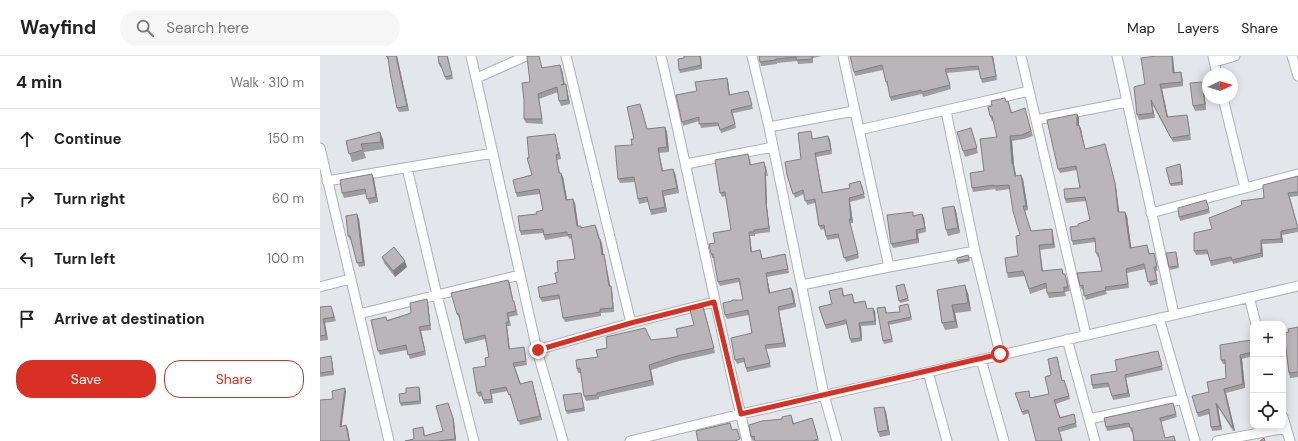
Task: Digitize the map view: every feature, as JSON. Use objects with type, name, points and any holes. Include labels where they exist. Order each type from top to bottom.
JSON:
[{"type":"street","points":[[471,56],[520,275],[538,350],[563,441]]},
{"type":"street","points":[[477,78],[526,56]]},
{"type":"street","points":[[566,56],[631,323]]},
{"type":"street","points":[[661,56],[686,164],[714,302],[748,441]]},
{"type":"street","points":[[752,56],[769,128],[824,395],[837,441]]},
{"type":"street","points":[[843,56],[889,267]]},
{"type":"street","points":[[1021,56],[1086,335]]},
{"type":"street","points":[[1117,56],[1174,314]]},
{"type":"street","points":[[1214,59],[1234,56]]},
{"type":"street","points":[[1292,56],[1298,76]]},
{"type":"street","points":[[859,130],[1029,91]]},
{"type":"street","points":[[1036,120],[1127,102]]},
{"type":"street","points":[[1224,104],[1245,188]]},
{"type":"street","points":[[769,128],[854,111]]},
{"type":"street","points":[[946,111],[975,251],[1000,354]]},
{"type":"street","points":[[686,164],[773,147]]},
{"type":"street","points":[[320,148],[389,441]]},
{"type":"street","points":[[327,181],[493,152]]},
{"type":"street","points":[[407,168],[474,441]]},
{"type":"street","points":[[1151,213],[1298,174]]},
{"type":"street","points":[[802,285],[975,251]]},
{"type":"street","points":[[359,314],[520,275]]},
{"type":"street","points":[[320,287],[350,279]]},
{"type":"street","points":[[630,441],[651,439],[741,414],[928,372],[1248,296],[1298,286]]},
{"type":"street","points":[[1248,296],[1255,321]]},
{"type":"street","points":[[538,350],[631,323],[714,302]]},
{"type":"street","points":[[1159,318],[1195,441]]},
{"type":"street","points":[[1067,339],[1095,441]]},
{"type":"street","points":[[981,359],[1004,441]]},
{"type":"street","points":[[928,372],[947,441]]},
{"type":"street","points":[[1089,419],[1183,399]]},
{"type":"street","points":[[1286,428],[1290,441]]},
{"type":"street","points":[[1217,441],[1281,429]]},
{"type":"building","points":[[386,56],[396,56],[407,106],[397,108],[388,57]]},
{"type":"building","points":[[438,56],[447,56],[452,75],[445,77],[440,63],[439,64]]},
{"type":"building","points":[[527,56],[539,56],[542,68],[560,65],[564,84],[561,85],[566,84],[568,100],[559,101],[557,87],[538,94],[542,119],[524,119],[522,83],[530,82]]},
{"type":"building","points":[[684,56],[700,56],[701,65],[679,70],[678,59],[684,58]]},
{"type":"building","points":[[759,56],[812,56],[812,59],[797,60],[796,57],[760,62]]},
{"type":"building","points":[[850,56],[992,56],[996,76],[981,79],[978,66],[945,69],[950,85],[922,92],[921,90],[890,97],[882,65],[854,72]]},
{"type":"building","points":[[1172,56],[1173,73],[1181,72],[1182,82],[1160,84],[1167,117],[1187,115],[1190,135],[1171,138],[1151,100],[1153,113],[1137,115],[1134,87],[1145,84],[1141,58]]},
{"type":"building","points":[[727,78],[729,95],[748,91],[752,105],[731,110],[735,124],[720,130],[718,123],[699,124],[699,117],[682,122],[676,95],[697,91],[695,82]]},
{"type":"building","points":[[1202,82],[1202,104],[1205,104],[1193,106],[1190,83]]},
{"type":"building","points":[[1005,98],[1006,102],[1008,101],[1011,113],[1025,108],[1031,131],[1022,135],[1010,136],[1012,164],[1015,176],[1021,175],[1026,206],[1023,206],[1031,231],[1052,229],[1053,244],[1039,245],[1042,271],[1062,269],[1063,274],[1065,274],[1068,287],[1064,287],[1064,292],[1047,293],[1046,283],[1029,289],[1023,271],[1007,273],[1005,258],[1018,256],[1016,236],[1020,235],[1013,211],[1009,185],[994,185],[972,188],[970,173],[984,171],[980,139],[997,137],[992,116],[990,116],[988,107],[992,106],[991,101]]},
{"type":"building","points":[[640,104],[647,129],[665,127],[667,147],[658,148],[662,171],[673,169],[677,188],[662,191],[665,207],[650,210],[647,197],[638,199],[634,177],[618,179],[615,146],[632,145],[631,139],[634,139],[627,107]]},
{"type":"building","points":[[1077,114],[1077,126],[1079,125],[1085,149],[1105,144],[1115,183],[1118,212],[1125,212],[1130,248],[1147,245],[1149,254],[1154,253],[1157,267],[1154,267],[1157,280],[1148,282],[1144,264],[1126,269],[1128,284],[1105,287],[1106,290],[1084,296],[1083,285],[1080,286],[1077,273],[1102,271],[1098,253],[1096,253],[1095,238],[1072,241],[1070,227],[1078,226],[1078,224],[1090,220],[1085,197],[1065,199],[1064,189],[1080,188],[1076,166],[1058,169],[1047,120]]},
{"type":"building","points":[[971,128],[977,148],[963,151],[957,132]]},
{"type":"building","points":[[811,131],[812,139],[828,136],[831,150],[815,153],[822,193],[850,188],[849,184],[860,181],[864,194],[849,198],[851,219],[849,219],[858,254],[844,258],[838,234],[826,236],[824,225],[819,226],[815,199],[805,201],[803,190],[793,194],[787,175],[785,162],[801,159],[798,133]]},
{"type":"building","points":[[380,132],[381,142],[361,144],[363,150],[349,154],[346,141]]},
{"type":"building","points":[[555,134],[559,154],[556,155],[559,173],[561,173],[566,200],[573,199],[577,226],[581,226],[581,228],[595,225],[600,239],[602,255],[604,254],[609,286],[611,286],[613,308],[600,309],[600,312],[563,318],[559,295],[540,298],[538,287],[557,283],[555,273],[558,272],[557,261],[575,259],[571,234],[567,235],[567,232],[544,235],[543,229],[520,231],[518,216],[537,214],[536,212],[543,210],[539,189],[516,193],[513,180],[532,175],[527,158],[529,158],[527,137]]},
{"type":"building","points":[[748,154],[750,165],[764,162],[766,172],[766,203],[769,228],[749,232],[751,252],[760,250],[762,259],[785,254],[788,269],[766,273],[769,293],[791,288],[794,303],[778,307],[784,343],[765,345],[770,363],[746,368],[744,358],[735,360],[731,338],[752,333],[748,310],[725,315],[723,303],[732,300],[743,300],[739,278],[718,282],[713,254],[711,254],[709,244],[715,243],[713,233],[731,230],[725,192],[720,193],[715,160]]},
{"type":"building","points":[[1180,164],[1182,182],[1170,184],[1166,168]]},
{"type":"building","points":[[372,174],[376,197],[367,199],[365,189],[342,193],[340,180]]},
{"type":"building","points":[[1298,176],[1298,192],[1288,193],[1298,228],[1281,231],[1281,239],[1261,240],[1261,253],[1232,260],[1231,257],[1210,261],[1207,250],[1194,251],[1194,233],[1212,229],[1209,218],[1242,205],[1241,201],[1264,198],[1263,185]]},
{"type":"building","points":[[1206,200],[1209,209],[1179,217],[1178,208]]},
{"type":"building","points":[[954,206],[958,228],[946,230],[942,208]]},
{"type":"building","points":[[913,212],[913,216],[922,214],[925,228],[916,230],[917,239],[891,244],[887,215]]},
{"type":"building","points":[[357,214],[363,262],[357,263],[350,236],[348,236],[346,216]]},
{"type":"building","points":[[394,247],[405,261],[393,271],[382,257]]},
{"type":"building","points":[[1176,252],[1178,266],[1169,267],[1166,253]]},
{"type":"building","points":[[968,255],[969,259],[957,261],[957,258]]},
{"type":"building","points":[[508,280],[516,311],[507,313],[509,322],[506,322],[509,349],[524,347],[526,361],[513,363],[520,384],[532,381],[540,416],[518,421],[510,394],[509,395],[506,387],[490,390],[492,399],[483,400],[481,392],[477,393],[473,368],[486,366],[485,358],[489,357],[485,335],[464,340],[459,314],[457,314],[451,293]]},
{"type":"building","points":[[904,284],[908,298],[899,301],[896,286]]},
{"type":"building","points":[[965,285],[968,303],[952,305],[955,321],[942,323],[937,290]]},
{"type":"building","points":[[842,288],[843,296],[852,294],[854,303],[865,301],[867,309],[873,308],[875,321],[859,323],[861,338],[850,339],[846,320],[825,325],[819,307],[832,304],[829,291]]},
{"type":"building","points":[[427,299],[430,325],[419,327],[425,351],[408,355],[406,345],[378,351],[371,320],[386,317],[387,321],[411,313],[410,303]]},
{"type":"building","points":[[908,304],[911,317],[888,322],[892,339],[883,341],[877,308],[885,307],[886,313],[900,312],[899,306]]},
{"type":"building","points":[[331,306],[334,317],[323,319],[326,335],[320,336],[320,307]]},
{"type":"building","points":[[703,307],[714,348],[677,356],[649,365],[652,380],[597,393],[597,395],[584,396],[580,368],[577,369],[576,360],[598,357],[596,350],[607,348],[606,337],[645,328],[651,340],[678,337],[676,329],[694,325],[690,310]]},
{"type":"building","points":[[1298,327],[1298,372],[1289,373],[1286,349],[1286,333],[1289,332],[1288,329]]},
{"type":"building","points":[[1250,340],[1250,353],[1240,355],[1243,384],[1224,389],[1233,427],[1216,403],[1220,426],[1211,427],[1209,409],[1197,413],[1192,396],[1209,392],[1207,382],[1226,378],[1225,360],[1221,360],[1220,345]]},
{"type":"building","points":[[1158,351],[1162,366],[1125,375],[1128,393],[1112,396],[1108,383],[1092,385],[1091,375],[1117,371],[1115,360]]},
{"type":"building","points":[[331,356],[333,371],[320,373],[320,358]]},
{"type":"building","points":[[1057,357],[1062,381],[1064,380],[1069,396],[1054,400],[1060,418],[1074,414],[1076,423],[1058,428],[1062,441],[1036,441],[1028,410],[1022,412],[1015,393],[1029,391],[1030,398],[1049,394],[1045,377],[1051,375],[1048,359]]},
{"type":"building","points":[[419,387],[420,401],[400,403],[399,394],[406,393],[406,388]]},
{"type":"building","points":[[345,388],[340,427],[346,425],[349,441],[320,441],[320,400],[333,399],[332,391]]},
{"type":"building","points":[[581,393],[584,408],[566,411],[563,395]]},
{"type":"building","points":[[448,403],[453,418],[455,439],[438,441],[405,441],[414,439],[413,429],[423,427],[424,436],[443,431],[436,406]]},
{"type":"building","points":[[1173,403],[1176,414],[1160,418],[1165,438],[1174,436],[1175,441],[1134,441],[1132,428],[1130,428],[1129,423],[1106,427],[1104,418]]},
{"type":"building","points":[[884,407],[888,430],[878,432],[874,408]]},
{"type":"building","points":[[791,415],[793,424],[812,418],[818,439],[813,441],[755,441],[754,436],[751,437],[749,425],[762,421],[782,419],[782,417]]},
{"type":"building","points":[[730,423],[732,430],[737,429],[740,439],[735,441],[698,441],[696,431]]},
{"type":"route","points":[[538,350],[631,323],[714,302],[741,414],[928,372],[1000,354]]}]
